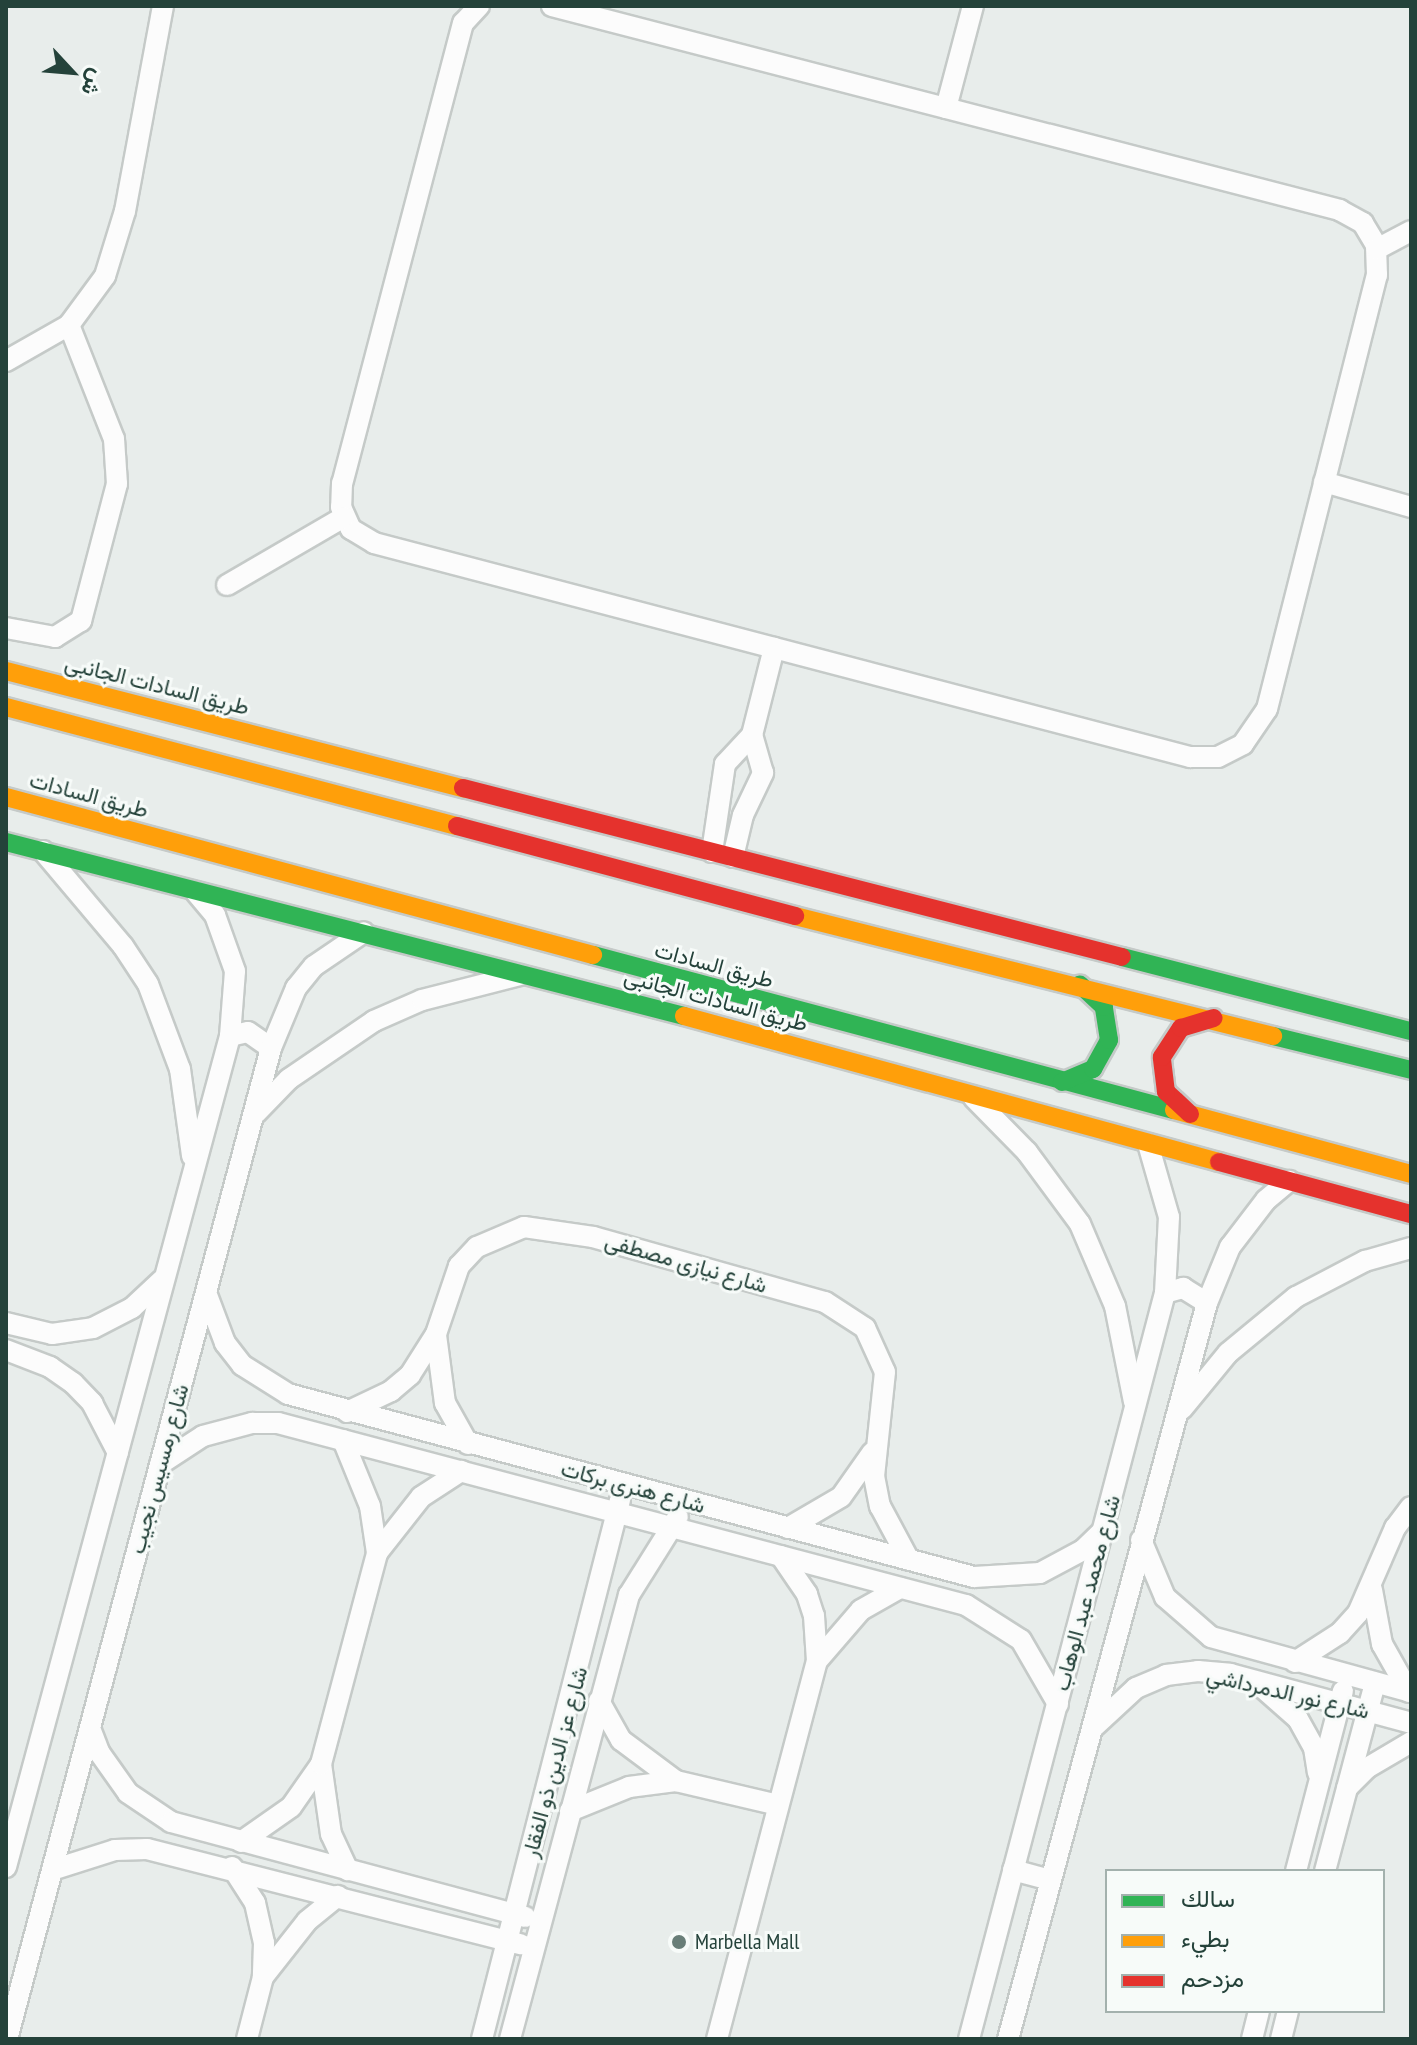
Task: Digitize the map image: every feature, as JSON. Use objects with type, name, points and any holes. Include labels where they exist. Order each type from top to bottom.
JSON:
[{"type":"main road","name":"طريق السادات الجانبى","points":[[6,671],[1411,1031]]},
{"type":"main road","points":[[6,707],[954,957],[1214,1018],[1411,1070]]},
{"type":"main road","name":"طريق السادات","points":[[6,797],[720,992],[1411,1174]]},
{"type":"main road","points":[[543,847],[596,822]]},
{"type":"main road","name":"طريق السادات الجانبى","points":[[6,842],[657,1009],[897,1073],[974,1098],[1411,1214]]},
{"type":"main road","points":[[776,868],[838,927]]},
{"type":"main road","points":[[954,957],[1023,932]]},
{"type":"main road","points":[[1062,1082],[1093,1069],[1109,1040],[1104,1007],[1080,985]]},
{"type":"main road","points":[[657,1009],[720,992]]},
{"type":"main road","points":[[1191,1115],[1166,1092],[1162,1057],[1181,1028],[1214,1018]]},
{"type":"main road","points":[[1392,1026],[1411,1018]]},
{"type":"main road","points":[[855,1028],[897,1073]]},
{"type":"street","points":[[6,361],[69,325],[105,276],[118,240],[163,6]]},
{"type":"street","points":[[479,6],[463,23],[342,483],[344,517],[374,543],[1190,757],[1218,757],[1243,744],[1267,709],[1377,275],[1377,249],[1363,223],[1340,210],[552,6]]},
{"type":"street","points":[[946,108],[973,6]]},
{"type":"street","points":[[1377,249],[1411,231]]},
{"type":"street","points":[[6,628],[55,637],[81,621],[117,484],[114,439],[69,325]]},
{"type":"street","points":[[1324,482],[1411,507]]},
{"type":"street","points":[[227,585],[344,517]]},
{"type":"street","points":[[712,852],[723,797],[725,764],[752,735],[774,648]]},
{"type":"street","points":[[733,857],[748,805],[763,773],[752,735]]},
{"type":"street","points":[[723,797],[748,805]]},
{"type":"street","points":[[43,851],[123,946],[148,984],[180,1069],[194,1169]]},
{"type":"street","name":"شارع رمسيس نجيب","points":[[6,1867],[230,1036],[235,971],[215,915],[196,892]]},
{"type":"street","name":"شارع رمسيس نجيب","points":[[7,2039],[271,1048],[296,988],[314,966],[364,932]]},
{"type":"street","points":[[253,1116],[289,1079],[374,1021],[422,1000],[524,974]]},
{"type":"street","points":[[230,1036],[248,1032],[271,1048]]},
{"type":"street","points":[[974,1098],[1027,1152],[1080,1224],[1115,1306],[1136,1411]]},
{"type":"street","name":"شارع محمد عبد الوهاب","points":[[969,2039],[1165,1293],[1169,1217],[1148,1144]]},
{"type":"street","name":"شارع محمد عبد الوهاب","points":[[1008,2039],[1207,1303],[1238,1235],[1289,1181]]},
{"type":"street","name":"شارع نيازى مصطفى","points":[[347,1412],[391,1391],[410,1375],[436,1334],[459,1266],[477,1247],[524,1227],[593,1237],[847,1312],[879,1349],[885,1372],[875,1446],[880,1506],[909,1560]]},
{"type":"street","points":[[1173,1422],[1228,1353],[1284,1305],[1329,1276],[1411,1248]]},
{"type":"street","points":[[6,1323],[52,1334],[93,1328],[132,1308],[165,1277]]},
{"type":"street","points":[[1165,1293],[1183,1288],[1207,1303]]},
{"type":"street","name":"شارع هنرى بركات","points":[[206,1291],[218,1331],[242,1365],[288,1394],[347,1412],[974,1577],[1019,1578],[1061,1564],[1103,1531]]},
{"type":"street","points":[[14,1353],[32,1345],[32,1330]]},
{"type":"street","name":"شارع نيازى مصطفى","points":[[436,1334],[445,1403],[468,1444]]},
{"type":"street","points":[[14,1353],[73,1383],[92,1403],[118,1453]]},
{"type":"street","name":"شارع هنرى بركات","points":[[160,1464],[203,1436],[252,1423],[278,1423],[966,1605],[1005,1626],[1034,1658],[1058,1704]]},
{"type":"street","points":[[343,1440],[363,1483],[377,1553]]},
{"type":"street","name":"شارع نيازى مصطفى","points":[[788,1528],[841,1497],[875,1446]]},
{"type":"street","points":[[241,1842],[291,1807],[321,1764],[377,1553],[412,1505],[461,1471]]},
{"type":"street","name":"شارع عز الدين ذو الفقار","points":[[482,2039],[583,1657],[624,1484]]},
{"type":"street","name":"شارع عز الدين ذو الفقار","points":[[511,2038],[609,1664],[637,1577],[673,1527],[681,1500]]},
{"type":"street","points":[[1295,1662],[1340,1633],[1372,1590],[1395,1528],[1411,1507]]},
{"type":"street","name":"شارع نور الدمرداشي","points":[[1141,1540],[1165,1597],[1185,1620],[1211,1637],[1410,1692]]},
{"type":"street","points":[[717,2039],[817,1661],[810,1605],[781,1556]]},
{"type":"street","points":[[817,1661],[861,1610],[900,1588]]},
{"type":"street","points":[[1372,1590],[1382,1644],[1410,1692]]},
{"type":"street","points":[[583,1657],[609,1664]]},
{"type":"street","name":"شارع نور الدمرداشي","points":[[1090,1732],[1127,1694],[1166,1675],[1198,1671],[1247,1679],[1411,1723]]},
{"type":"street","points":[[1297,1869],[1347,1676]]},
{"type":"street","points":[[1247,1679],[1276,1695],[1298,1719],[1314,1748],[1319,1781]]},
{"type":"street","points":[[1326,1869],[1375,1683]]},
{"type":"street","points":[[599,1701],[621,1740],[676,1781]]},
{"type":"street","points":[[90,1728],[112,1774],[148,1810],[183,1827],[541,1921]]},
{"type":"street","points":[[1347,1788],[1367,1768],[1411,1742]]},
{"type":"street","points":[[321,1764],[331,1834],[348,1870]]},
{"type":"street","points":[[570,1811],[629,1787],[676,1781],[778,1805]]},
{"type":"street","points":[[52,1870],[115,1850],[147,1849],[232,1867],[534,1948]]},
{"type":"street","points":[[232,1867],[261,1923],[263,1977],[247,2039]]},
{"type":"street","points":[[1013,1870],[1050,1880]]},
{"type":"street","points":[[263,1977],[307,1921],[338,1896]]},
{"type":"street","points":[[1252,2039],[1258,2013]]},
{"type":"street","points":[[1281,2039],[1288,2013]]},
{"type":"traffic: fast","points":[[6,842],[684,1016]]},
{"type":"traffic: fast","points":[[593,955],[1174,1110]]},
{"type":"traffic: fast","points":[[1122,957],[1411,1031]]},
{"type":"traffic: fast","points":[[1062,1082],[1093,1069],[1109,1040],[1104,1007],[1080,985]]},
{"type":"traffic: fast","points":[[1273,1036],[1411,1070]]},
{"type":"traffic: slow","points":[[6,671],[463,788]]},
{"type":"traffic: slow","points":[[6,707],[457,826]]},
{"type":"traffic: slow","points":[[6,797],[593,955]]},
{"type":"traffic: slow","points":[[795,916],[1273,1036]]},
{"type":"traffic: slow","points":[[684,1016],[1219,1162]]},
{"type":"traffic: slow","points":[[1174,1110],[1411,1174]]},
{"type":"traffic: jam","points":[[463,788],[1122,957]]},
{"type":"traffic: jam","points":[[457,826],[795,916]]},
{"type":"traffic: jam","points":[[1190,1114],[1166,1092],[1162,1057],[1181,1028],[1213,1018]]},
{"type":"traffic: jam","points":[[1219,1162],[1411,1214]]},
{"type":"place","name":"Marbella Mall","points":[[679,1942]]}]
